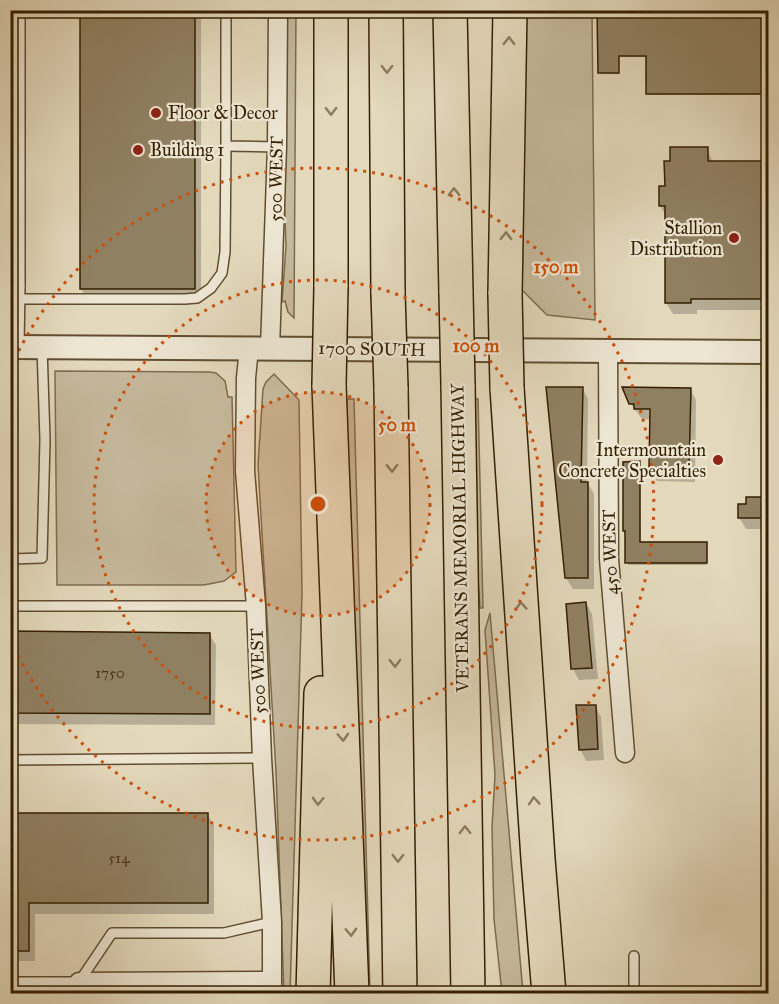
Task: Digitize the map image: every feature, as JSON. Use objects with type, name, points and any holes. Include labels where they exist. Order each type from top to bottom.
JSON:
[{"type":"highway","points":[[313,993],[331,286],[331,10]]},
{"type":"highway","points":[[386,10],[399,993]]},
{"type":"highway","name":"VETERANS MEMORIAL HIGHWAY","points":[[450,10],[468,993]]},
{"type":"highway","points":[[510,10],[505,294],[507,388],[549,993]]},
{"type":"highway","points":[[329,385],[352,993]]},
{"type":"highway","points":[[538,859],[539,993]]},
{"type":"highway","points":[[465,864],[476,993]]},
{"type":"street","name":"500 WEST","points":[[272,987],[272,922],[256,606],[245,471],[246,378],[259,348],[277,147],[278,10]]},
{"type":"street","name":"1700 SOUTH","points":[[15,347],[768,352]]},
{"type":"street","name":"450 WEST","points":[[608,351],[609,559],[625,753]]},
{"type":"street","points":[[88,987],[272,987]]},
{"type":"lane","points":[[15,347],[20,299],[15,286],[20,10]]},
{"type":"lane","points":[[20,299],[197,298],[211,288],[222,273],[225,252],[226,10]]},
{"type":"lane","points":[[225,146],[277,147]]},
{"type":"lane","points":[[10,559],[42,558],[45,440],[42,347]]},
{"type":"lane","points":[[10,606],[256,606]]},
{"type":"lane","points":[[10,760],[262,758]]},
{"type":"lane","points":[[10,981],[88,987],[112,933],[224,933],[272,922]]},
{"type":"lane","points":[[634,956],[634,993]]},
{"type":"shaded area","points":[[296,10],[294,318],[288,312],[285,301],[282,302],[286,246],[282,134],[283,11]]},
{"type":"shaded area","points":[[526,11],[592,11],[595,320],[547,315],[522,290]]},
{"type":"shaded area","points":[[55,371],[210,372],[216,373],[225,381],[228,397],[232,397],[236,572],[224,581],[204,585],[57,585]]},
{"type":"shaded area","points":[[274,374],[299,400],[302,594],[290,994],[284,993],[276,772],[258,465],[263,389]]},
{"type":"shaded area","points":[[347,399],[354,399],[370,994],[358,993]]},
{"type":"shaded area","points":[[471,399],[478,399],[483,608],[480,608],[474,520]]},
{"type":"shaded area","points":[[490,613],[523,993],[502,993],[494,919],[492,828],[495,775],[485,630]]},
{"type":"building","name":"Building 1","points":[[80,10],[195,10],[195,289],[80,289]]},
{"type":"building","points":[[597,10],[768,10],[768,94],[646,94],[646,56],[619,56],[619,73],[598,73]]},
{"type":"building","points":[[670,147],[708,147],[708,161],[768,161],[768,299],[691,299],[691,303],[665,303],[665,206],[659,206],[659,186],[665,186],[664,161],[670,161]]},
{"type":"building","points":[[546,387],[583,387],[581,482],[588,482],[588,578],[565,578]]},
{"type":"building","points":[[622,387],[691,388],[689,471],[649,470],[650,409],[634,409],[634,404],[629,404]]},
{"type":"building","points":[[640,461],[640,542],[707,542],[707,563],[625,563],[623,462]]},
{"type":"building","points":[[746,497],[768,497],[768,518],[738,518],[738,504],[746,504]]},
{"type":"building","points":[[586,602],[592,668],[571,669],[566,604]]},
{"type":"building","points":[[10,631],[210,633],[210,714],[10,713]]},
{"type":"building","points":[[576,705],[596,705],[598,749],[579,750]]},
{"type":"building","points":[[10,813],[208,813],[208,903],[29,903],[29,951],[10,951]]},
{"type":"place","name":"Floor & Decor","points":[[156,113]]},
{"type":"place","name":"Building 1","points":[[138,150]]},
{"type":"place","name":"Stallion Distribution","points":[[734,238]]},
{"type":"place","name":"Intermountain Concrete Specialties","points":[[718,460]]}]
